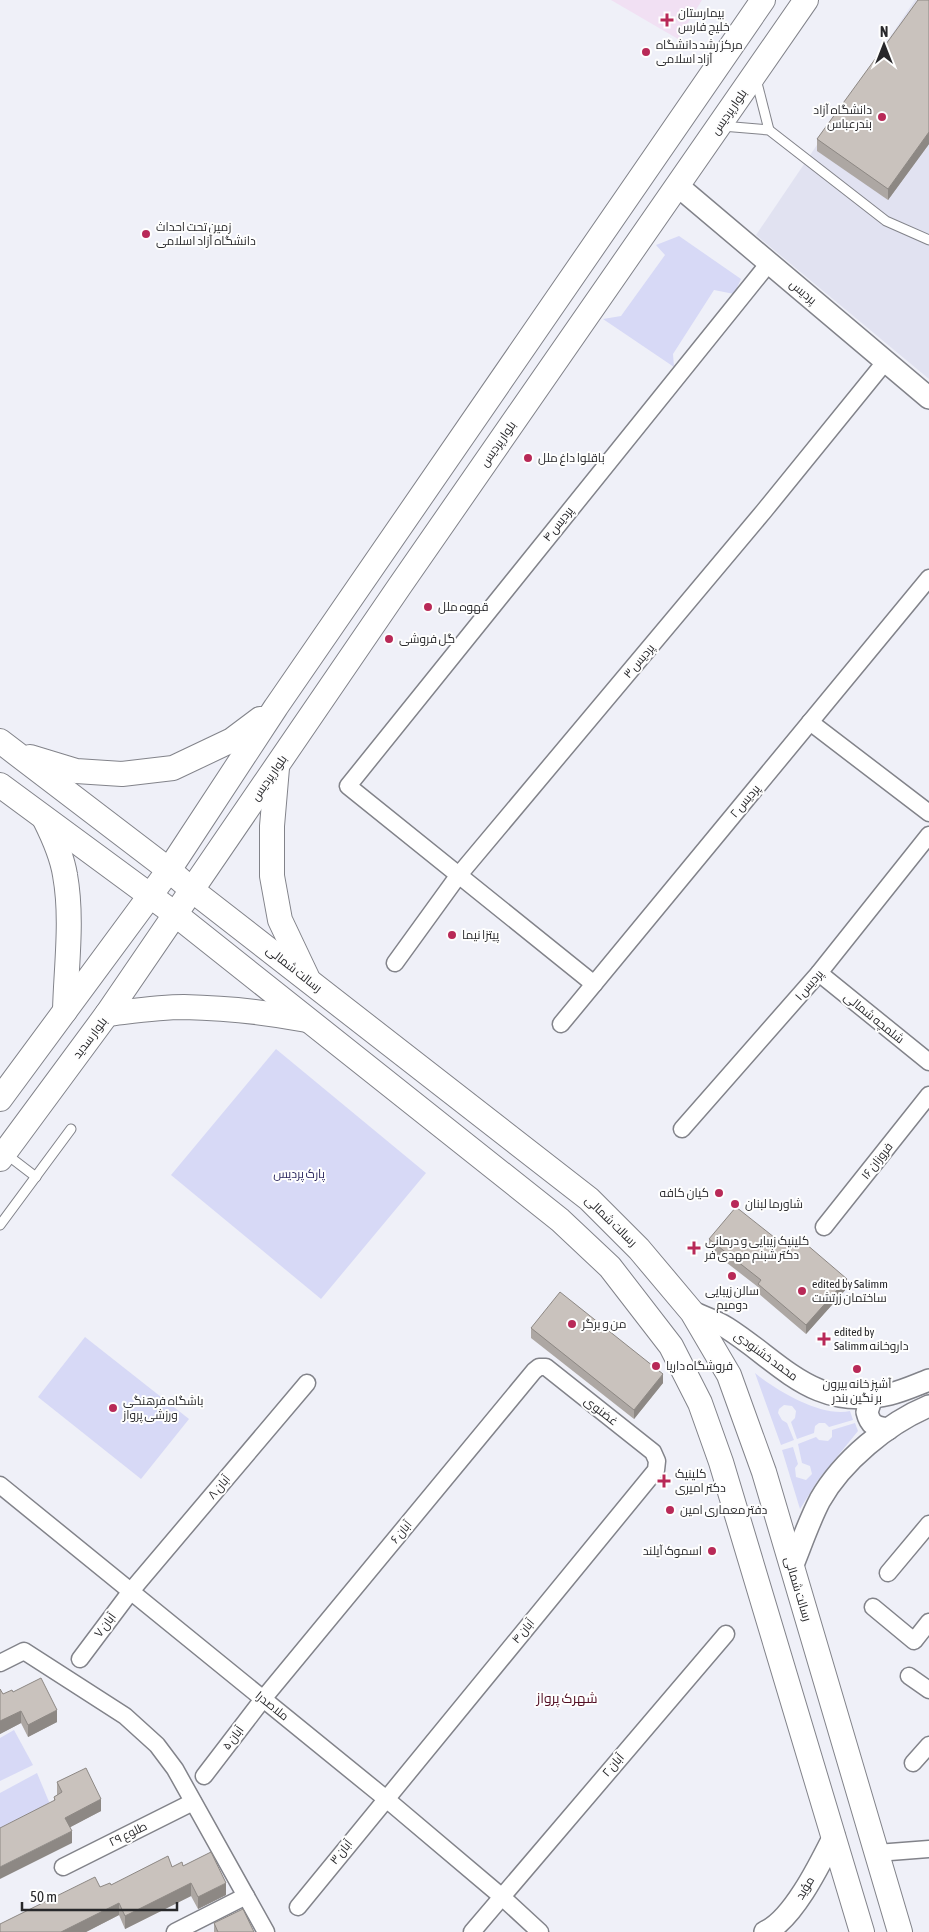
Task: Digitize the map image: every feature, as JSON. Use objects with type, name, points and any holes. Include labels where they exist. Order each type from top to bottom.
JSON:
[{"type":"main road","points":[[0,1099],[169,870],[276,707],[763,0]]},
{"type":"main road","name":"بلوار پردیس","points":[[175,914],[806,0]]},
{"type":"main road","points":[[303,668],[330,690]]},
{"type":"main road","points":[[8,747],[76,770],[122,774],[174,768],[232,740],[276,707]]},
{"type":"main road","name":"رسالت شمالی","points":[[8,747],[169,870],[192,890],[589,1199],[639,1249],[692,1312],[729,1375],[764,1472],[900,1932]]},
{"type":"main road","points":[[277,768],[272,826],[272,876],[280,920],[309,981]]},
{"type":"main road","points":[[0,785],[175,914],[560,1220],[610,1267],[671,1346],[700,1403],[721,1462],[862,1932]]},
{"type":"main road","points":[[44,819],[58,846],[66,875],[68,921],[64,1011]]},
{"type":"main road","points":[[91,853],[112,826]]},
{"type":"main road","name":"بلوار سدید","points":[[2,1156],[107,1014],[175,914]]},
{"type":"main road","points":[[245,970],[265,947]]},
{"type":"main road","points":[[103,960],[130,981]]},
{"type":"main road","points":[[107,1014],[183,1007],[265,1012],[311,1021]]},
{"type":"street","name":"پردیس","points":[[678,186],[929,398]]},
{"type":"street","name":"پردیس ۴","points":[[458,876],[348,786],[769,264]]},
{"type":"street","name":"پردیس ۳","points":[[395,963],[458,876],[764,511],[885,362]]},
{"type":"street","name":"پردیس ۲","points":[[561,1024],[929,578]]},
{"type":"street","points":[[810,722],[929,813]]},
{"type":"street","name":"پردیس ۱","points":[[682,1129],[819,973],[929,835]]},
{"type":"street","points":[[458,876],[594,984]]},
{"type":"street","name":"شلمچه شمالی","points":[[819,973],[929,1062]]},
{"type":"street","name":"فروزان ۱۶","points":[[824,1227],[929,1095]]},
{"type":"street","name":"محمد خشنودی","points":[[692,1312],[725,1327],[780,1368],[823,1393],[841,1396],[872,1397],[898,1392],[929,1380]]},
{"type":"street","name":"غضنوی","points":[[540,1367],[546,1367],[653,1452],[657,1461]]},
{"type":"street","name":"آبان ۶","points":[[263,1699],[527,1379],[540,1367]]},
{"type":"street","name":"آبان ۸","points":[[131,1591],[307,1383]]},
{"type":"street","points":[[872,1397],[867,1412],[868,1418],[876,1428],[888,1429]]},
{"type":"street","points":[[792,1567],[813,1516],[828,1488],[850,1462],[888,1429],[929,1406]]},
{"type":"street","name":"آبان ۴","points":[[385,1798],[656,1470],[657,1461]]},
{"type":"street","name":"ملاصدرا","points":[[0,1485],[385,1798],[501,1896],[540,1932]]},
{"type":"street","points":[[888,1573],[929,1524]]},
{"type":"street","name":"آبان ۷","points":[[80,1659],[131,1591]]},
{"type":"street","points":[[873,1607],[914,1641],[929,1622]]},
{"type":"street","name":"آبان ۲","points":[[472,1932],[726,1634]]},
{"type":"street","points":[[0,1663],[24,1651],[126,1716],[158,1745],[175,1769],[266,1932]]},
{"type":"street","points":[[909,1676],[929,1690]]},
{"type":"street","name":"آبان ۵","points":[[204,1776],[263,1699]]},
{"type":"street","points":[[913,1763],[929,1745]]},
{"type":"street","name":"آبان ۳","points":[[298,1906],[385,1798]]},
{"type":"street","name":"طلوع ۲۹","points":[[63,1867],[193,1802]]},
{"type":"street","name":"مؤید","points":[[765,1932],[770,1930],[793,1908],[834,1836]]},
{"type":"street","points":[[877,1853],[929,1849]]},
{"type":"street","points":[[175,1932],[246,1896]]},
{"type":"lane","points":[[755,75],[769,130]]},
{"type":"lane","points":[[720,126],[769,130],[886,221],[929,240]]},
{"type":"lane","points":[[0,1225],[71,1129]]},
{"type":"lane","points":[[2,1156],[36,1177]]},
{"type":"shaded area","name":"بیمارستان خلیج فارس","points":[[611,0],[702,0],[678,39]]},
{"type":"shaded area","name":"دانشگاه آزاد بندرعباس","points":[[915,0],[929,0],[929,379],[756,235]]},
{"type":"green space","points":[[679,236],[741,279],[734,294],[714,290],[673,354],[674,367],[603,319],[621,316],[665,255],[656,245]]},
{"type":"green space","name":"پارک پردیس","points":[[276,1049],[426,1173],[321,1299],[171,1175]]},
{"type":"green space","name":"باشگاه فرهنگی ورزشی پرواز","points":[[85,1337],[189,1419],[141,1479],[38,1397]]},
{"type":"green space","points":[[755,1373],[787,1395],[800,1401],[826,1410],[850,1411],[853,1420],[829,1427],[825,1423],[819,1423],[815,1426],[814,1433],[797,1439],[791,1422],[795,1418],[796,1411],[792,1406],[784,1405],[779,1409],[778,1413],[782,1420],[787,1423],[794,1440],[781,1445]]},
{"type":"green space","points":[[855,1423],[858,1431],[818,1480],[800,1509],[782,1450],[793,1447],[798,1464],[795,1468],[796,1477],[806,1480],[812,1474],[810,1466],[802,1463],[798,1444],[816,1437],[819,1440],[828,1441],[832,1437],[832,1430]]},
{"type":"green space","points":[[14,1730],[33,1765],[0,1781],[0,1738]]},
{"type":"green space","points":[[37,1773],[52,1809],[0,1828],[0,1793]]},
{"type":"building","points":[[918,0],[929,0],[929,132],[888,189],[817,139]]},
{"type":"building","points":[[736,1207],[789,1249],[799,1238],[847,1279],[806,1325],[758,1284],[761,1280],[709,1239]]},
{"type":"building","points":[[560,1292],[663,1374],[634,1410],[531,1328]]},
{"type":"building","points":[[41,1678],[57,1710],[28,1725],[21,1711],[0,1721],[0,1689],[3,1694],[12,1690],[13,1692]]},
{"type":"building","points":[[86,1768],[101,1799],[65,1818],[72,1831],[0,1867],[0,1828],[55,1800],[54,1797],[62,1792],[57,1782]]},
{"type":"building","points":[[211,1852],[226,1883],[198,1897],[191,1883],[125,1916],[119,1903],[61,1932],[0,1932],[0,1924],[95,1877],[100,1887],[110,1883],[111,1885],[168,1856],[172,1867],[182,1862],[183,1866]]},
{"type":"building","points":[[243,1909],[254,1932],[218,1932],[214,1923]]},
{"type":"place","name":"بیمارستان خلیج فارس","points":[[667,20]]},
{"type":"place","name":"مرکز رشد دانشگاه آزاد اسلامی","points":[[646,52]]},
{"type":"place","name":"دانشگاه آزاد بندرعباس","points":[[882,117]]},
{"type":"place","name":"زمین تحت احداث دانشگاه آزاد اسلامی","points":[[146,234]]},
{"type":"place","name":"باقلوا داغ ملل","points":[[528,458]]},
{"type":"place","name":"قهوه ملل","points":[[428,607]]},
{"type":"place","name":"گل فروشی","points":[[389,639]]},
{"type":"place","name":"پیتزا نیما","points":[[452,935]]},
{"type":"place","name":"کیان کافه","points":[[719,1193]]},
{"type":"place","name":"شاورما لبنان","points":[[735,1204]]},
{"type":"place","name":"کلینیک زیبایی و درمانی دکتر شبنم مهدی فر","points":[[694,1248]]},
{"type":"place","name":"سالن زیبایی دومیم","points":[[732,1276]]},
{"type":"place","name":"edited by Salimm ساختمان زرتشت","points":[[802,1291]]},
{"type":"place","name":"من و برگر","points":[[572,1324]]},
{"type":"place","name":"edited by Salimm داروخانه","points":[[824,1339]]},
{"type":"place","name":"فروشگاه داریا","points":[[656,1366]]},
{"type":"place","name":"آشپز خانه بیرون بر نگین بندر","points":[[857,1369]]},
{"type":"place","name":"باشگاه فرهنگی ورزشی پرواز","points":[[113,1408]]},
{"type":"place","name":"کلینیک دکتر امیری","points":[[664,1481]]},
{"type":"place","name":"دفتر معماری امین","points":[[670,1510]]},
{"type":"place","name":"اسموک آیلند","points":[[712,1551]]},
{"type":"district","name":"شهرک پرواز","points":[[567,1698]]}]
